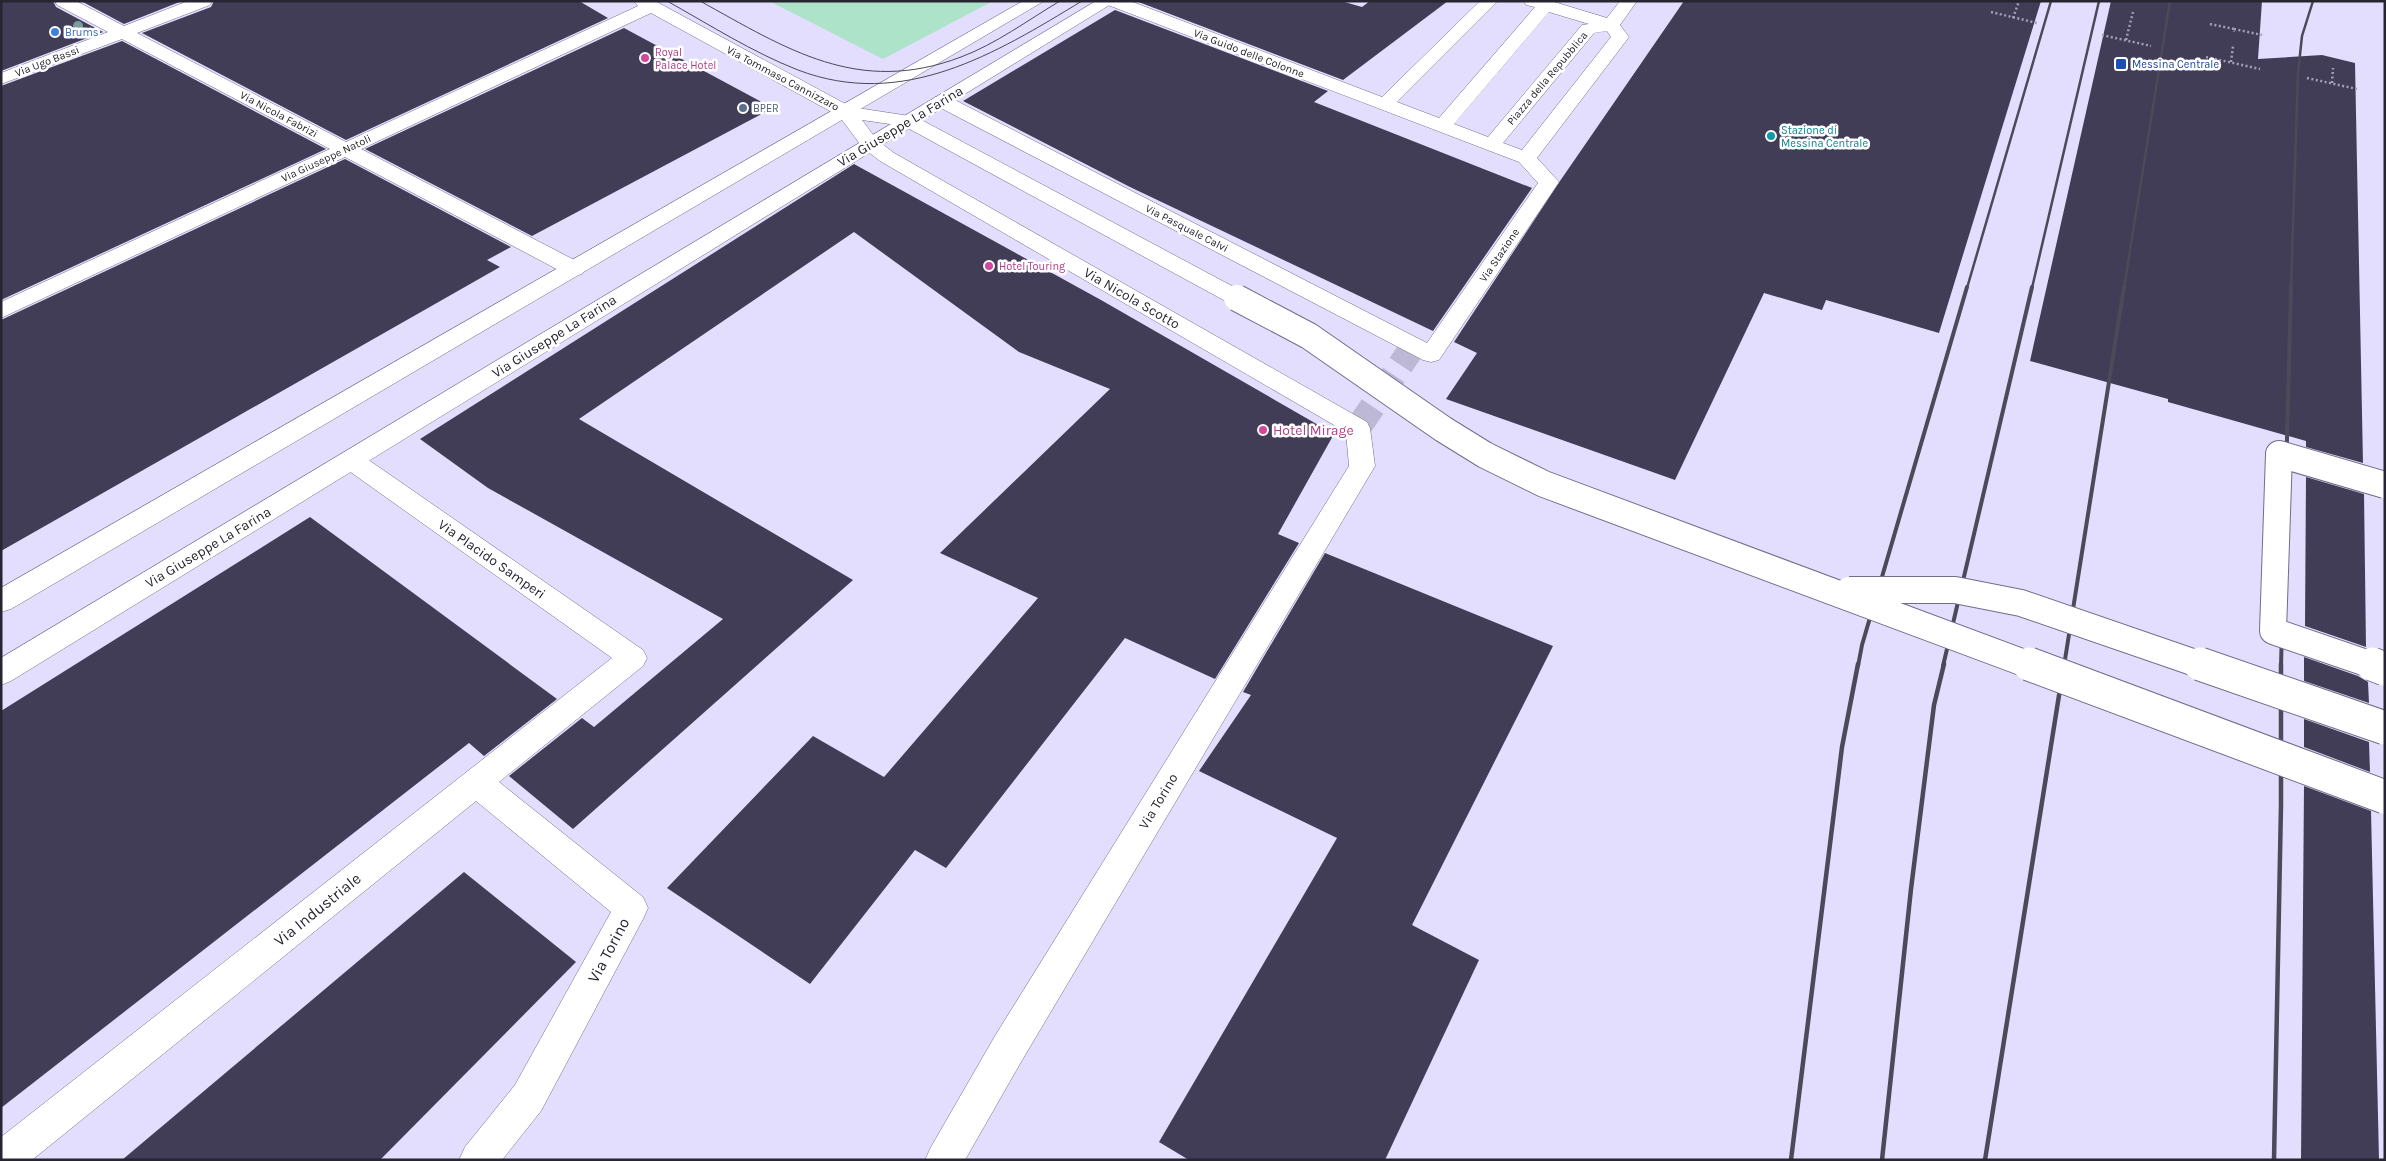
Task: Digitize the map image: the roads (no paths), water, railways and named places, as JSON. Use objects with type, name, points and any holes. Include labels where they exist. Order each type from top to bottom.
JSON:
[{"type":"street","name":"Via Nicola Fabrizi","points":[[63,1],[574,269]]},
{"type":"street","name":"Via Ugo Bassi","points":[[1,78],[204,1]]},
{"type":"street","points":[[1,602],[1036,1]]},
{"type":"street","name":"Via Giuseppe La Farina","points":[[1,673],[1108,1]]},
{"type":"street","name":"Via Guido delle Colonne","points":[[1114,1],[1526,158]]},
{"type":"street","points":[[1385,104],[1490,1]]},
{"type":"street","points":[[1526,158],[1620,37],[1611,25],[1628,1]]},
{"type":"street","points":[[1442,126],[1539,3]]},
{"type":"street","name":"Piazza della Repubblica","points":[[1539,3],[1611,25]]},
{"type":"street","name":"Via Tommaso Cannizzaro","points":[[646,4],[846,112]]},
{"type":"street","name":"Via Giuseppe Natoli","points":[[1,311],[346,149],[646,4]]},
{"type":"street","name":"Piazza della Repubblica","points":[[1491,144],[1588,29],[1611,25]]},
{"type":"street","name":"Via Pasquale Calvi","points":[[942,101],[1431,355]]},
{"type":"street","points":[[846,112],[909,121],[1325,346],[1443,429],[1485,455],[1544,484],[2385,797]]},
{"type":"street","name":"Via Nicola Scotto","points":[[846,112],[870,144],[887,157],[1359,434]]},
{"type":"street","name":"Via Stazione","points":[[1431,355],[1549,182],[1526,158]]},
{"type":"street","name":"Via Torino","points":[[944,1160],[1013,1040],[1362,466],[1359,434]]},
{"type":"street","points":[[2385,485],[2279,454],[2273,632],[2385,669]]},
{"type":"street","name":"Via Placido Samperi","points":[[351,460],[633,658]]},
{"type":"street","points":[[1802,580],[1844,590],[1880,592],[1945,589],[1987,594],[2020,603],[2385,728]]},
{"type":"street","name":"Via Industriale","points":[[2,1160],[633,658]]},
{"type":"street","name":"Via Torino","points":[[476,782],[631,908],[528,1098],[478,1160]]},
{"type":"tunnel","points":[[1358,428],[1414,345]]},
{"type":"tram line","points":[[667,1],[748,47],[798,70],[837,81],[874,84],[911,80],[947,70],[982,57],[1016,40],[1082,1]]},
{"type":"tram line","points":[[700,1],[763,35],[824,62],[856,69],[889,71],[924,68],[974,52],[999,39],[1060,1]]},
{"type":"railway","points":[[1967,288],[2051,1]]},
{"type":"railway","points":[[2032,288],[2099,1]]},
{"type":"railway","points":[[2124,288],[2170,1]]},
{"type":"railway","points":[[2291,288],[2298,73],[2302,36],[2313,1]]},
{"type":"railway","points":[[1858,666],[1862,645],[1967,287]]},
{"type":"railway","points":[[1943,666],[2032,287]]},
{"type":"railway","points":[[2064,666],[2124,287]]},
{"type":"railway","points":[[2281,666],[2291,287]]},
{"type":"railway","points":[[1791,1160],[1842,747],[1858,664]]},
{"type":"railway","points":[[1882,1160],[1911,889],[1934,705],[1944,664]]},
{"type":"railway","points":[[1985,1160],[2064,664]]},
{"type":"railway","points":[[2274,1160],[2281,805],[2281,666]]},
{"type":"place","name":"Brums","points":[[55,32]]},
{"type":"place","name":"Royal Palace Hotel","points":[[645,58]]},
{"type":"place","name":"Messina Centrale","points":[[2121,64]]},
{"type":"place","name":"BPER","points":[[743,108]]},
{"type":"place","name":"Stazione di Messina Centrale","points":[[1771,136]]},
{"type":"place","name":"Hotel Touring","points":[[989,266]]},
{"type":"place","name":"Hotel Mirage","points":[[1263,430]]}]
